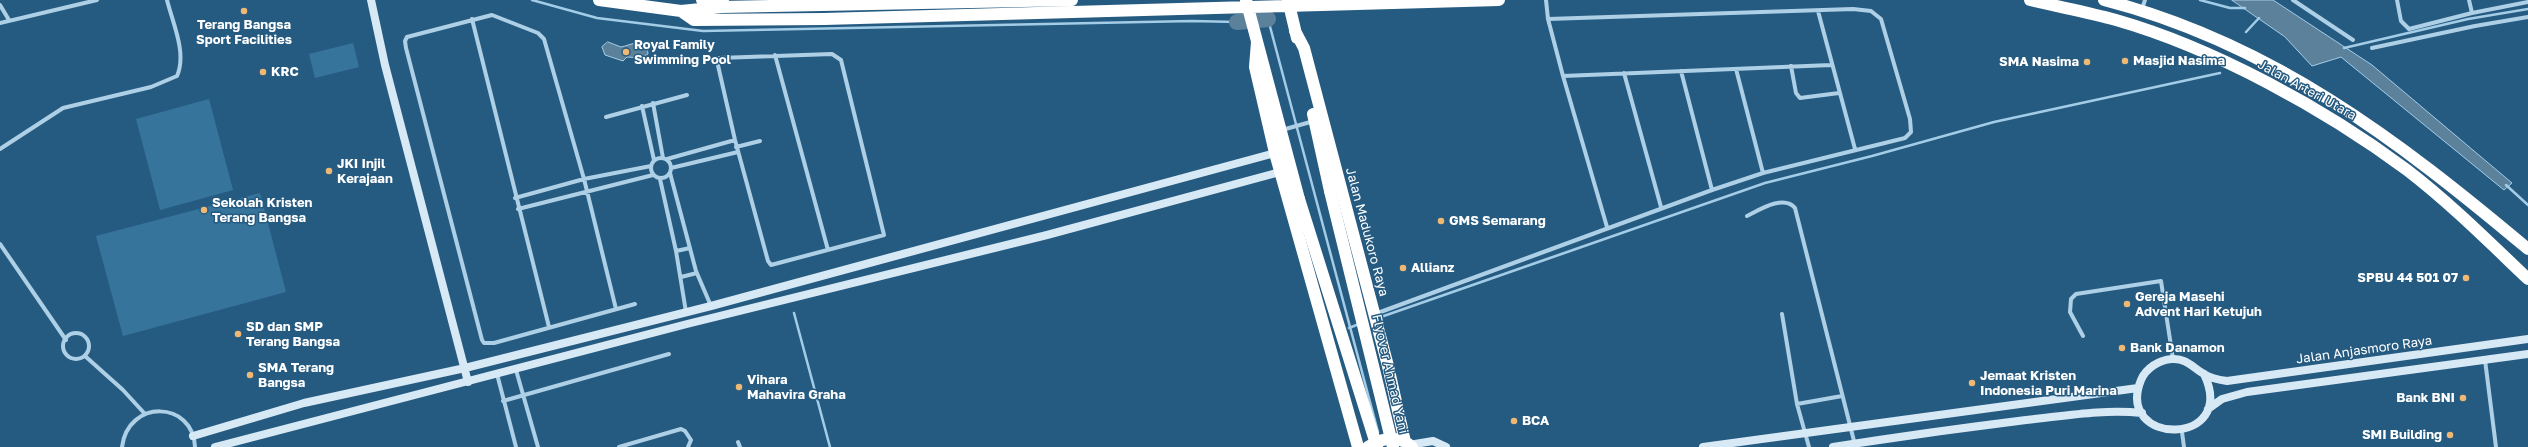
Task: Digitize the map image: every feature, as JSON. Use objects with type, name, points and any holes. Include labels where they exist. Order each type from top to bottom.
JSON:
[{"type":"highway","points":[[599,0],[681,11],[721,8],[1072,0]]},
{"type":"highway","points":[[702,0],[720,2],[875,0]]},
{"type":"highway","points":[[681,11],[694,20],[824,19],[1247,4],[1499,0]]},
{"type":"highway","name":"Jalan Arteri Utara","points":[[2030,0],[2116,20],[2164,37],[2251,75],[2321,113],[2368,142],[2408,170],[2461,215],[2528,279]]},
{"type":"highway","name":"Jalan Arteri Utara","points":[[2104,0],[2143,5],[2297,78],[2353,114],[2446,180],[2528,249]]},
{"type":"highway","name":"Jalan Madukoro Raya","points":[[1289,3],[1312,122],[1330,191]]},
{"type":"highway","points":[[1247,4],[1256,39],[1285,129],[1299,199],[1373,445],[1403,444]]},
{"type":"highway","name":"Jalan Madukoro Raya","points":[[1295,31],[1304,48],[1379,330],[1403,444]]},
{"type":"highway","points":[[1256,39],[1255,67],[1275,153],[1358,447]]},
{"type":"highway","name":"Flyover Ahmad Yani","points":[[1330,191],[1403,444]]},
{"type":"highway","points":[[2461,215],[2473,202]]},
{"type":"street","points":[[0,23],[94,0]]},
{"type":"street","points":[[0,149],[63,108],[151,88],[177,76],[182,65],[181,52],[167,0]]},
{"type":"street","points":[[371,0],[385,65],[468,382]]},
{"type":"street","points":[[1546,0],[1548,19],[1563,76],[1607,227]]},
{"type":"street","points":[[2293,0],[2353,40]]},
{"type":"street","points":[[2397,0],[2401,20],[2409,29],[2472,13],[2528,2]]},
{"type":"street","points":[[2470,0],[2472,13]]},
{"type":"street","points":[[0,5],[9,20]]},
{"type":"street","points":[[1375,316],[1661,207],[1763,173],[1855,149],[1905,138],[1911,132],[1910,119],[1879,16],[1864,9],[1548,19]]},
{"type":"street","points":[[1818,11],[1831,65],[1855,149]]},
{"type":"street","points":[[616,309],[584,180],[544,39],[538,33],[492,15],[472,18],[410,36],[404,41],[484,343],[494,343],[635,304]]},
{"type":"street","points":[[2372,48],[2475,26],[2528,17]]},
{"type":"street","points":[[472,18],[518,210],[550,327]]},
{"type":"street","points":[[832,54],[841,60],[884,234],[880,237],[769,264],[735,140],[717,59],[775,55],[832,54]]},
{"type":"street","points":[[775,55],[828,250]]},
{"type":"street","points":[[1563,76],[1831,65]]},
{"type":"street","points":[[1791,66],[1796,93],[1800,98],[1839,93]]},
{"type":"street","points":[[1736,69],[1763,173]]},
{"type":"street","points":[[1681,71],[1712,190]]},
{"type":"street","points":[[1624,73],[1661,207]]},
{"type":"street","points":[[606,117],[687,95]]},
{"type":"street","points":[[653,103],[665,158],[671,171],[697,273],[710,306]]},
{"type":"street","points":[[642,106],[654,160]]},
{"type":"street","points":[[1285,129],[1312,122]]},
{"type":"street","points":[[515,198],[584,180],[650,166],[654,160],[735,140]]},
{"type":"street","points":[[736,147],[760,141]]},
{"type":"street","points":[[660,178],[671,171],[738,152]]},
{"type":"street","points":[[193,436],[304,402],[465,368],[710,306],[1275,153]]},
{"type":"street","points":[[650,166],[653,175]]},
{"type":"street","points":[[216,447],[516,370],[687,324],[1047,235],[1280,172]]},
{"type":"street","points":[[518,210],[586,191],[653,175],[660,178]]},
{"type":"street","points":[[660,178],[676,251],[686,312]]},
{"type":"street","points":[[1747,216],[1781,202],[1789,203],[1795,208],[1855,445]]},
{"type":"street","points":[[0,244],[66,340]]},
{"type":"street","points":[[676,251],[690,248]]},
{"type":"street","points":[[681,277],[697,273]]},
{"type":"street","points":[[2083,336],[2070,312],[2071,299],[2076,294],[2161,281],[2173,359]]},
{"type":"street","points":[[1782,314],[1797,404],[1809,447]]},
{"type":"street","points":[[72,334],[85,336],[89,344],[84,356],[76,359],[68,356],[64,348],[66,340],[72,334]]},
{"type":"street","name":"Jalan Anjasmoro Raya","points":[[2204,374],[2227,381],[2528,339]]},
{"type":"street","points":[[2435,352],[2437,367]]},
{"type":"street","points":[[503,401],[669,354]]},
{"type":"street","name":"Jalan Anjasmoro Raya","points":[[2208,409],[2222,399],[2252,391],[2528,354]]},
{"type":"street","points":[[84,356],[123,390],[145,414]]},
{"type":"street","points":[[2173,359],[2184,360],[2195,366],[2204,374],[2209,385],[2210,397],[2208,409],[2197,423],[2182,432],[2170,432],[2158,429],[2149,422],[2142,413],[2138,401],[2138,388],[2142,377],[2150,367],[2161,361],[2173,359]]},
{"type":"street","points":[[2485,359],[2496,447]]},
{"type":"street","points":[[516,370],[522,396],[538,447]]},
{"type":"street","points":[[497,374],[516,447]]},
{"type":"street","points":[[1703,447],[2138,388]]},
{"type":"street","points":[[1797,404],[1842,396]]},
{"type":"street","points":[[122,447],[127,429],[133,421],[145,414],[158,411],[174,414],[187,424],[193,436],[195,447]]},
{"type":"street","points":[[1833,447],[1855,445],[1929,432],[2092,413],[2120,411],[2142,413]]},
{"type":"street","points":[[1927,417],[1929,432]]},
{"type":"street","points":[[619,447],[681,429],[686,431],[691,440],[688,447]]},
{"type":"street","points":[[2182,432],[2184,447]]},
{"type":"street","points":[[1403,444],[1433,441],[1446,447]]},
{"type":"street","points":[[738,442],[740,447]]},
{"type":"shaded area","points":[[2232,0],[2273,0],[2372,65],[2512,183],[2504,190],[2341,57],[2312,66],[2285,37]]},
{"type":"shaded area","name":"Royal Family Swimming Pool","points":[[608,42],[621,47],[637,43],[647,45],[648,54],[641,58],[627,57],[623,61],[605,55],[602,47]]},
{"type":"shaded area","points":[[353,43],[359,67],[315,78],[309,54]]},
{"type":"shaded area","points":[[209,99],[233,190],[160,210],[136,119]]},
{"type":"shaded area","points":[[260,193],[286,292],[123,336],[96,236]]},
{"type":"waterway","points":[[532,0],[597,18],[703,31],[1192,21],[1237,22]]},
{"type":"waterway","points":[[2200,0],[2230,8],[2245,8]]},
{"type":"waterway","points":[[2344,48],[2468,19],[2528,9]]},
{"type":"waterway","points":[[2246,32],[2259,18]]},
{"type":"waterway","points":[[1268,19],[1378,432]]},
{"type":"waterway","points":[[1237,22],[1268,19]]},
{"type":"waterway","points":[[1378,318],[1765,183],[1872,156],[1994,122],[2220,73]]},
{"type":"waterway","points":[[2506,185],[2528,205]]},
{"type":"waterway","points":[[794,313],[830,447]]},
{"type":"waterway","points":[[1349,328],[1359,324]]},
{"type":"place","name":"Terang Bangsa Sport Facilities","points":[[244,11]]},
{"type":"place","name":"Royal Family Swimming Pool","points":[[626,52]]},
{"type":"place","name":"Masjid Nasima","points":[[2125,61]]},
{"type":"place","name":"SMA Nasima","points":[[2087,62]]},
{"type":"place","name":"KRC","points":[[263,72]]},
{"type":"place","name":"JKI Injil Kerajaan","points":[[329,171]]},
{"type":"place","name":"Sekolah Kristen Terang Bangsa","points":[[204,210]]},
{"type":"place","name":"GMS Semarang","points":[[1441,221]]},
{"type":"place","name":"Allianz","points":[[1403,268]]},
{"type":"place","name":"SPBU 44 501 07","points":[[2466,278]]},
{"type":"place","name":"Gereja Masehi Advent Hari Ketujuh","points":[[2127,304]]},
{"type":"place","name":"SD dan SMP Terang Bangsa","points":[[238,334]]},
{"type":"place","name":"Bank Danamon","points":[[2122,348]]},
{"type":"place","name":"SMA Terang Bangsa","points":[[250,375]]},
{"type":"place","name":"Jemaat Kristen Indonesia Puri Marina","points":[[1972,383]]},
{"type":"place","name":"Vihara Mahavira Graha","points":[[739,387]]},
{"type":"place","name":"Bank BNI","points":[[2463,398]]},
{"type":"place","name":"BCA","points":[[1514,421]]},
{"type":"place","name":"SMI Building","points":[[2450,435]]}]
